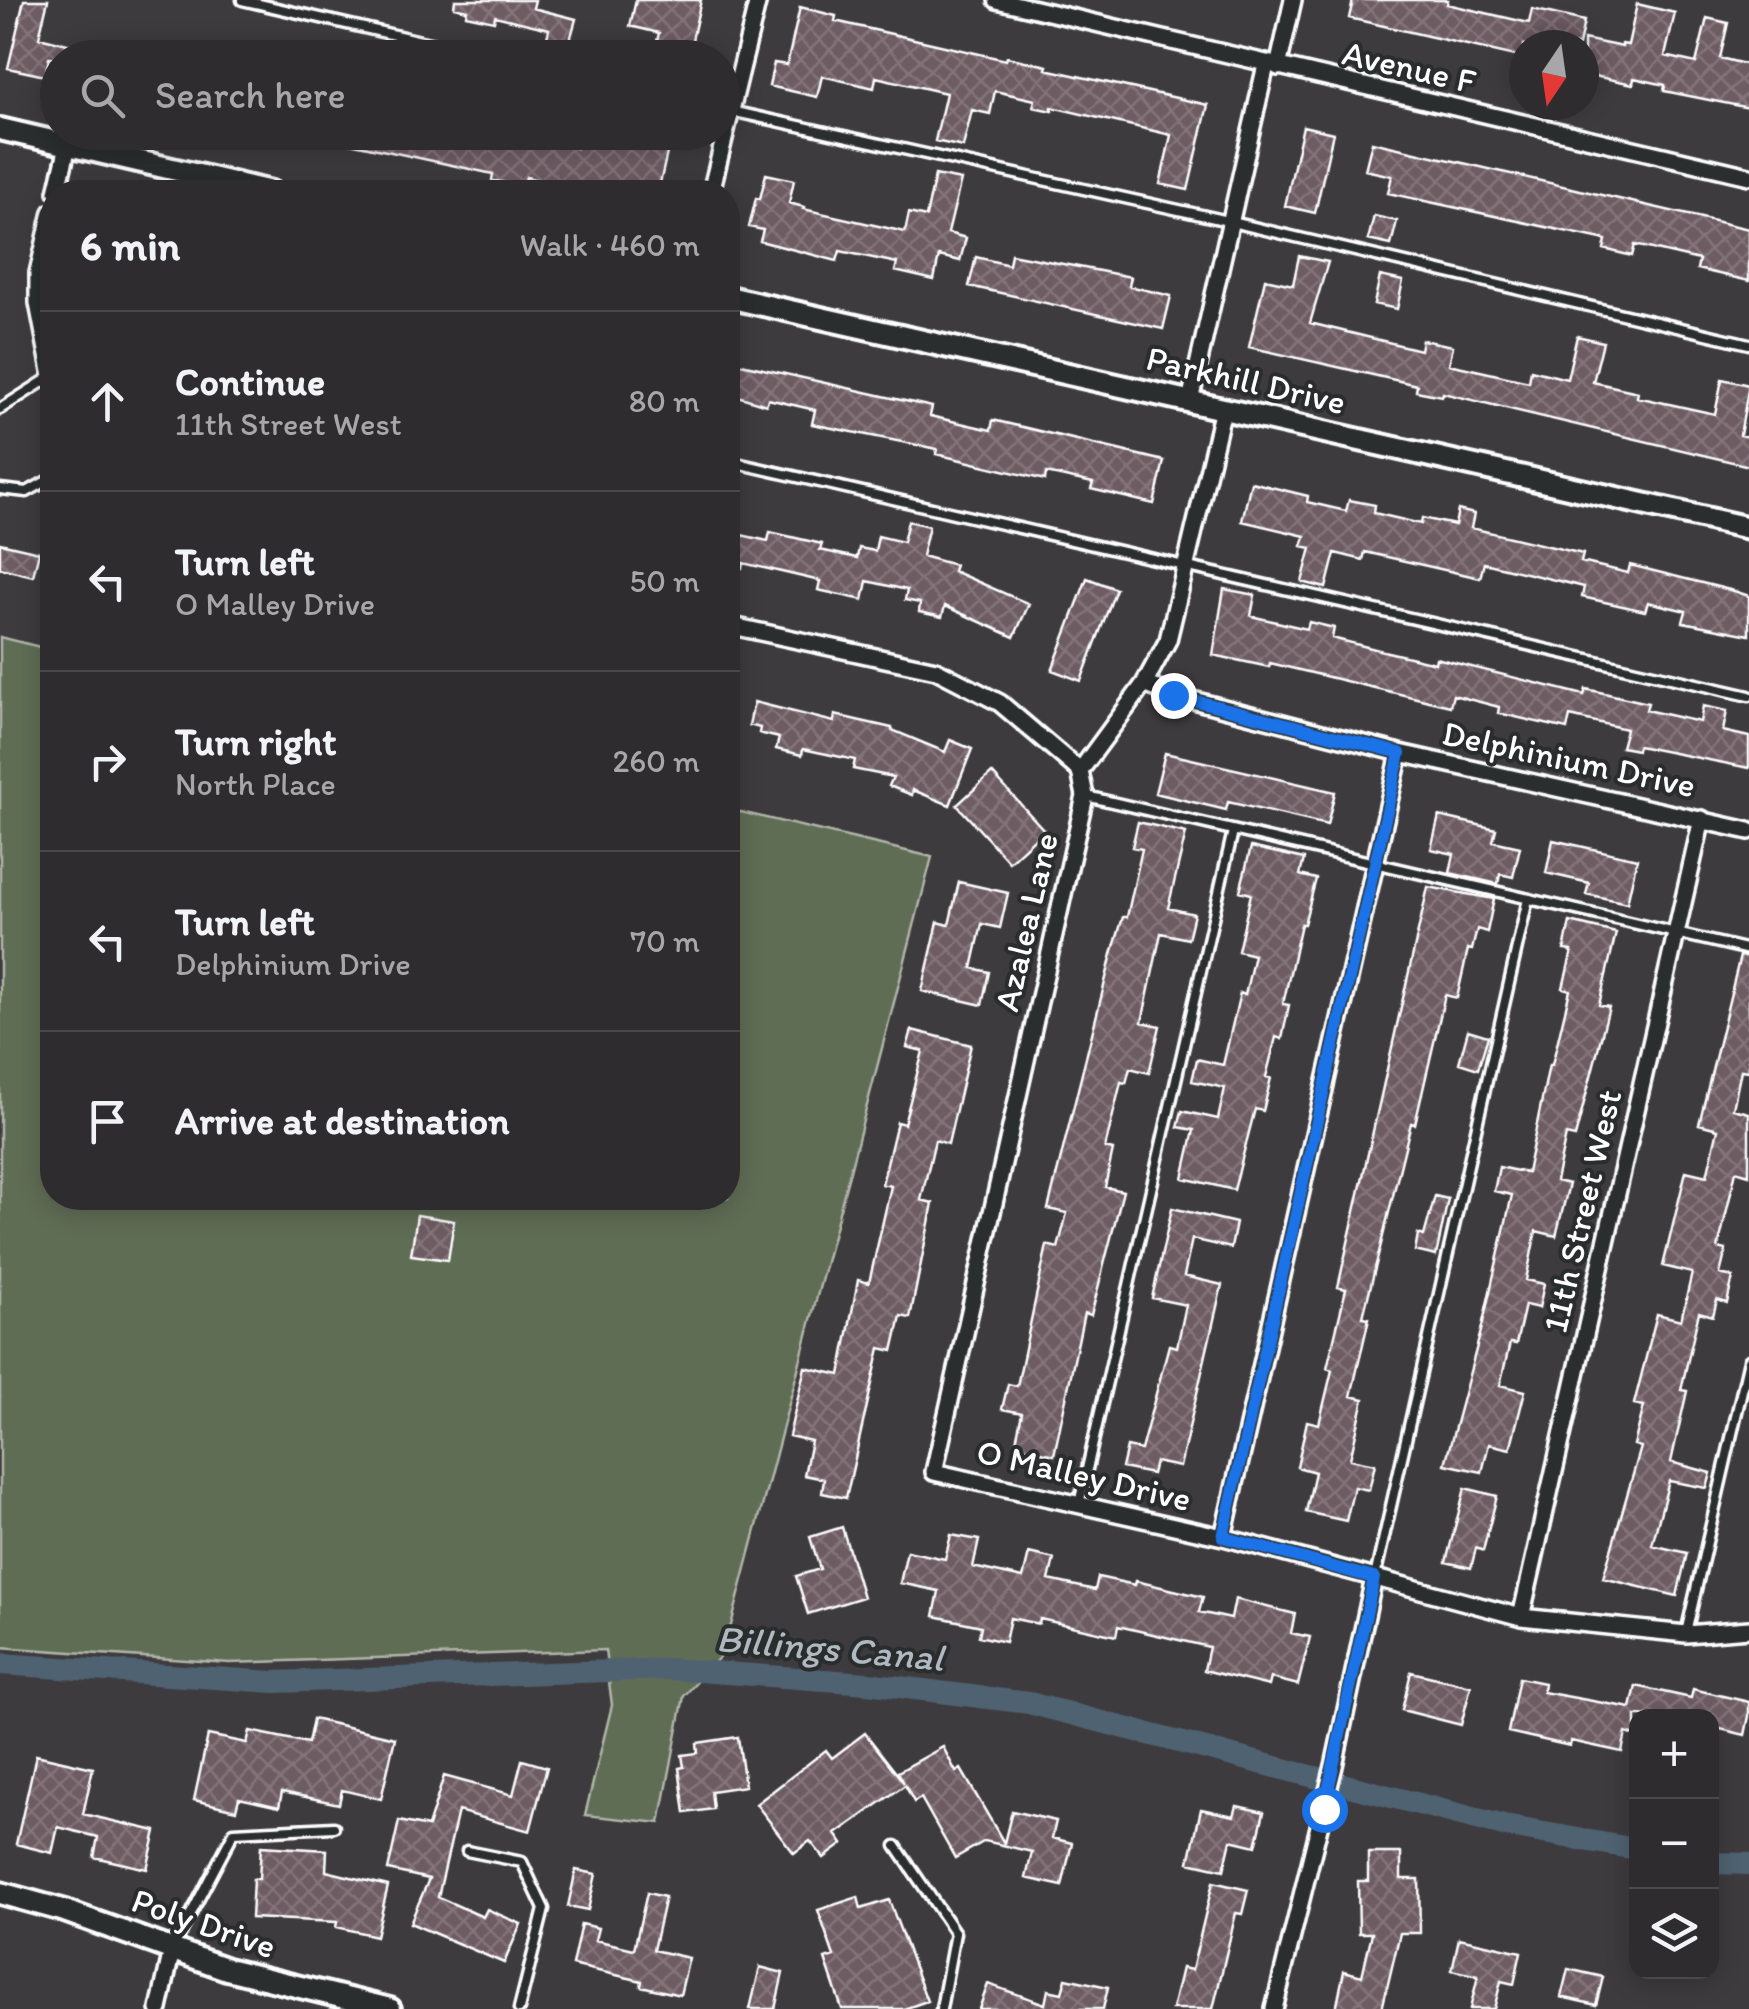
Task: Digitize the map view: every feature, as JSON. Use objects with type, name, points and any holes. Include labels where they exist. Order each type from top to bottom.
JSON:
[{"type":"street","points":[[740,64],[758,0]]},
{"type":"street","name":"Avenue F","points":[[997,0],[1749,176]]},
{"type":"street","points":[[1190,401],[1272,66],[1293,0]]},
{"type":"street","points":[[0,129],[40,139]]},
{"type":"street","points":[[60,180],[67,150]]},
{"type":"street","points":[[86,150],[217,180]]},
{"type":"street","points":[[714,180],[720,150]]},
{"type":"street","name":"Parkhill Drive","points":[[740,301],[1749,528]]},
{"type":"street","points":[[740,628],[936,670],[1000,703],[1080,770],[1144,684],[1168,640],[1223,408]]},
{"type":"street","name":"Delphinium Drive","points":[[1144,684],[1173,695],[1400,753],[1749,831]]},
{"type":"street","points":[[1223,1537],[1400,753]]},
{"type":"street","name":"Azalea Lane","points":[[934,1472],[1085,796],[1080,770]]},
{"type":"street","name":"11th Street West","points":[[1521,1617],[1702,819]]},
{"type":"street","name":"O Malley Drive","points":[[934,1472],[1223,1537],[1521,1617],[1686,1634],[1749,1629]]},
{"type":"street","points":[[1274,2009],[1334,1766],[1374,1578]]},
{"type":"street","name":"Poly Drive","points":[[0,1893],[62,1910],[228,1969],[390,2009]]},
{"type":"street","points":[[158,2009],[172,1950]]},
{"type":"lane","points":[[242,0],[416,40]]},
{"type":"lane","points":[[740,113],[1232,222],[1749,344]]},
{"type":"lane","points":[[0,409],[40,384]]},
{"type":"lane","points":[[740,463],[1749,696]]},
{"type":"lane","points":[[0,489],[28,492],[40,485]]},
{"type":"lane","points":[[1085,796],[1749,950]]},
{"type":"lane","points":[[1078,1504],[1234,831]]},
{"type":"lane","points":[[1374,1578],[1528,899]]},
{"type":"lane","points":[[1686,1634],[1749,1360]]},
{"type":"lane","points":[[172,1950],[234,1832],[334,1828]]},
{"type":"lane","points":[[896,1846],[955,1934],[941,2009]]},
{"type":"lane","points":[[468,1850],[522,1862],[544,1909],[520,2009]]},
{"type":"green space","points":[[0,637],[40,647],[40,1210],[740,1210],[740,812],[932,857],[724,1652],[684,1696],[660,1823],[585,1815],[612,1705],[605,1650],[229,1663],[0,1647]]},
{"type":"building","points":[[24,0],[48,0],[39,37],[51,40],[40,40],[40,75],[8,68]]},
{"type":"building","points":[[455,0],[535,0],[533,8],[576,19],[570,40],[554,40],[547,38],[549,29],[495,16],[494,21],[466,15],[467,10],[454,7]]},
{"type":"building","points":[[636,0],[701,0],[692,40],[657,40],[659,33],[630,26]]},
{"type":"building","points":[[1353,0],[1448,0],[1447,4],[1529,23],[1532,9],[1584,21],[1582,30],[1509,30],[1509,55],[1349,18]]},
{"type":"building","points":[[1637,4],[1675,13],[1665,56],[1696,63],[1707,18],[1728,23],[1720,58],[1749,65],[1749,108],[1664,91],[1665,85],[1634,78],[1633,84],[1599,77],[1599,42],[1628,45]]},
{"type":"building","points":[[800,7],[836,16],[835,21],[1208,105],[1188,190],[1160,184],[1171,135],[1052,107],[1052,111],[1033,107],[1035,100],[995,91],[990,114],[972,110],[963,147],[935,141],[946,93],[876,77],[874,88],[822,76],[817,97],[769,86],[774,63],[787,65]]},
{"type":"building","points":[[1303,126],[1333,133],[1315,213],[1285,206]]},
{"type":"building","points":[[1372,142],[1749,229],[1749,281],[1697,269],[1699,260],[1635,245],[1632,256],[1604,249],[1606,240],[1388,193],[1392,176],[1365,170]]},
{"type":"building","points":[[382,150],[668,150],[661,180],[526,177],[492,180],[493,174]]},
{"type":"building","points":[[766,174],[794,180],[789,203],[803,209],[905,232],[909,213],[926,217],[935,175],[961,180],[948,233],[966,238],[960,261],[939,256],[934,280],[895,271],[897,263],[840,251],[837,261],[760,241],[763,230],[749,227]]},
{"type":"building","points":[[1374,216],[1397,221],[1391,245],[1368,240]]},
{"type":"building","points":[[1011,254],[1131,277],[1129,286],[1171,296],[1163,329],[969,286],[976,257],[1009,265]]},
{"type":"building","points":[[1299,256],[1328,262],[1310,323],[1420,350],[1422,340],[1453,346],[1449,364],[1529,382],[1531,370],[1567,379],[1577,336],[1603,342],[1593,382],[1638,392],[1637,397],[1715,414],[1722,379],[1749,385],[1740,435],[1749,437],[1749,466],[1443,393],[1442,396],[1416,391],[1417,385],[1249,347],[1265,279],[1293,285]]},
{"type":"building","points":[[1380,276],[1403,281],[1397,309],[1374,304]]},
{"type":"building","points":[[740,364],[932,407],[930,416],[991,430],[993,420],[1164,461],[1154,504],[1091,489],[1093,483],[1046,473],[1045,480],[936,454],[937,449],[812,424],[815,410],[768,399],[766,405],[740,397]]},
{"type":"building","points":[[1251,482],[1308,496],[1307,502],[1346,511],[1349,500],[1375,505],[1374,513],[1421,524],[1422,518],[1455,525],[1458,510],[1474,514],[1471,528],[1583,554],[1581,562],[1628,573],[1630,565],[1734,591],[1749,596],[1749,635],[1683,622],[1686,611],[1648,602],[1645,611],[1582,597],[1584,587],[1484,563],[1480,578],[1365,552],[1363,560],[1335,553],[1326,588],[1302,582],[1311,548],[1302,546],[1305,536],[1242,521]]},
{"type":"building","points":[[908,521],[929,526],[922,556],[955,565],[953,571],[1029,604],[1014,637],[945,606],[942,617],[919,612],[920,603],[905,600],[907,590],[867,581],[863,600],[818,590],[820,581],[743,563],[740,567],[740,535],[768,541],[770,532],[822,544],[820,550],[857,558],[859,548],[875,551],[878,536],[903,542]]},
{"type":"building","points":[[0,543],[39,552],[33,576],[0,568]]},
{"type":"building","points":[[1087,578],[1116,589],[1081,681],[1052,670]]},
{"type":"building","points":[[1224,589],[1255,595],[1251,616],[1307,629],[1309,622],[1334,628],[1332,638],[1379,650],[1435,663],[1436,658],[1584,695],[1586,689],[1648,703],[1646,710],[1700,722],[1703,706],[1727,711],[1723,731],[1749,737],[1749,768],[1638,746],[1637,750],[1621,747],[1626,729],[1570,716],[1567,729],[1498,713],[1499,707],[1453,695],[1450,706],[1270,663],[1269,667],[1213,655]]},
{"type":"building","points":[[754,702],[834,722],[835,715],[892,728],[945,752],[950,740],[972,749],[950,805],[913,790],[912,795],[889,786],[893,777],[853,769],[855,760],[803,749],[802,755],[776,749],[779,738],[759,733],[760,728],[749,725]]},
{"type":"building","points":[[1165,753],[1335,792],[1327,825],[1228,802],[1226,810],[1155,793]]},
{"type":"building","points":[[992,773],[1044,830],[1009,862],[957,805]]},
{"type":"building","points":[[1439,816],[1496,829],[1493,841],[1520,847],[1513,877],[1500,874],[1498,884],[1450,873],[1454,854],[1431,849]]},
{"type":"building","points":[[1138,822],[1186,833],[1168,908],[1194,914],[1188,939],[1161,933],[1142,1022],[1160,1026],[1149,1073],[1130,1068],[1126,1083],[1121,1082],[1105,1148],[1113,1150],[1105,1187],[1123,1191],[1091,1315],[1084,1313],[1054,1455],[1015,1446],[1022,1413],[1002,1409],[1008,1384],[1017,1386],[1047,1245],[1058,1248],[1067,1213],[1048,1209],[1112,954],[1123,917],[1127,917],[1142,849],[1132,847]]},
{"type":"building","points":[[1553,840],[1637,859],[1627,903],[1586,894],[1589,883],[1546,873]]},
{"type":"building","points":[[1251,847],[1304,859],[1300,875],[1316,879],[1301,924],[1283,1004],[1289,1005],[1282,1039],[1276,1037],[1263,1111],[1255,1109],[1234,1190],[1183,1178],[1194,1130],[1178,1127],[1182,1111],[1218,1119],[1225,1088],[1192,1081],[1197,1059],[1223,1065],[1240,993],[1245,995],[1254,955],[1238,951],[1251,894],[1240,891]]},
{"type":"building","points":[[959,882],[1008,893],[1000,928],[982,924],[972,968],[989,972],[982,1005],[922,991],[938,922],[949,925]]},
{"type":"building","points":[[1428,887],[1494,899],[1487,932],[1477,929],[1472,950],[1468,949],[1457,998],[1445,995],[1363,1317],[1369,1318],[1351,1396],[1364,1399],[1350,1459],[1375,1464],[1369,1490],[1354,1487],[1346,1521],[1306,1512],[1315,1472],[1297,1467],[1307,1421],[1319,1424],[1332,1370],[1327,1368],[1346,1289],[1338,1287]]},
{"type":"building","points":[[1570,922],[1616,933],[1599,1005],[1609,1007],[1575,1137],[1566,1135],[1556,1181],[1569,1184],[1556,1236],[1536,1231],[1526,1280],[1544,1284],[1539,1308],[1525,1305],[1516,1344],[1510,1343],[1500,1385],[1525,1391],[1510,1449],[1489,1444],[1482,1472],[1445,1464],[1512,1195],[1494,1191],[1499,1167],[1527,1173],[1549,1065],[1570,990],[1563,988],[1572,951],[1564,950]]},
{"type":"building","points":[[1740,956],[1749,957],[1749,1071],[1741,1070],[1733,1109],[1749,1113],[1749,1175],[1736,1171],[1718,1248],[1726,1250],[1720,1274],[1733,1277],[1727,1303],[1717,1300],[1713,1316],[1699,1312],[1681,1390],[1687,1391],[1671,1462],[1711,1473],[1707,1488],[1669,1481],[1652,1545],[1687,1553],[1677,1596],[1603,1578],[1641,1447],[1634,1445],[1644,1406],[1634,1404],[1657,1314],[1681,1320],[1692,1273],[1663,1266],[1686,1171],[1707,1176],[1718,1129],[1699,1124]]},
{"type":"building","points":[[912,1030],[971,1045],[948,1144],[935,1140],[921,1200],[933,1203],[910,1318],[901,1316],[893,1351],[880,1348],[846,1498],[822,1493],[824,1479],[804,1475],[811,1441],[789,1436],[805,1367],[840,1375],[858,1280],[869,1283],[891,1186],[882,1184],[897,1122],[904,1124],[923,1051],[907,1047]]},
{"type":"building","points":[[1468,1030],[1488,1036],[1478,1069],[1459,1063]]},
{"type":"building","points":[[1435,1196],[1448,1199],[1436,1256],[1415,1251],[1418,1234],[1424,1236]]},
{"type":"building","points":[[1172,1208],[1236,1223],[1231,1248],[1192,1239],[1184,1276],[1222,1285],[1180,1467],[1155,1462],[1152,1474],[1122,1468],[1127,1447],[1141,1450],[1169,1345],[1177,1347],[1186,1305],[1152,1298]]},
{"type":"building","points":[[417,1215],[454,1221],[448,1260],[411,1255]]},
{"type":"building","points":[[1465,1488],[1497,1496],[1483,1551],[1476,1548],[1471,1568],[1446,1562]]},
{"type":"building","points":[[842,1527],[863,1597],[808,1614],[796,1576],[820,1569],[810,1537]]},
{"type":"building","points":[[951,1535],[979,1540],[973,1567],[1023,1578],[1029,1553],[1054,1559],[1049,1580],[1095,1590],[1098,1577],[1135,1585],[1136,1581],[1203,1597],[1199,1612],[1231,1619],[1235,1599],[1295,1614],[1291,1633],[1310,1637],[1298,1685],[1271,1678],[1269,1686],[1204,1670],[1209,1647],[1118,1626],[1116,1636],[1040,1619],[1039,1624],[1010,1618],[1005,1642],[979,1636],[981,1626],[934,1616],[939,1591],[900,1583],[907,1551],[945,1559]]},
{"type":"building","points":[[1411,1672],[1471,1686],[1461,1725],[1402,1710]]},
{"type":"building","points":[[1519,1678],[1544,1683],[1543,1692],[1631,1708],[1636,1686],[1691,1698],[1693,1689],[1749,1702],[1745,1735],[1719,1729],[1719,1709],[1629,1709],[1629,1734],[1626,1733],[1622,1752],[1571,1741],[1570,1746],[1508,1732]]},
{"type":"building","points":[[313,1719],[395,1738],[381,1799],[342,1790],[339,1804],[282,1792],[279,1807],[239,1798],[236,1810],[194,1800],[208,1735],[247,1743],[250,1731],[308,1743]]},
{"type":"building","points":[[865,1733],[904,1783],[898,1772],[943,1747],[956,1772],[961,1769],[1004,1843],[1012,1811],[1056,1821],[1052,1838],[1072,1843],[1062,1886],[1026,1878],[1032,1852],[985,1841],[955,1858],[921,1798],[914,1802],[905,1785],[836,1834],[843,1844],[824,1858],[810,1841],[794,1853],[756,1804],[826,1750],[832,1758]]},
{"type":"building","points":[[738,1737],[745,1786],[711,1791],[713,1809],[685,1813],[679,1768],[684,1767],[682,1755],[698,1753],[697,1743]]},
{"type":"building","points":[[36,1755],[93,1768],[83,1814],[156,1831],[147,1869],[94,1857],[98,1837],[58,1827],[52,1853],[16,1844]]},
{"type":"building","points":[[522,1760],[547,1767],[530,1831],[458,1811],[438,1897],[483,1917],[487,1909],[521,1924],[504,1963],[410,1923],[429,1879],[388,1870],[399,1821],[428,1827],[444,1776],[513,1795]]},
{"type":"building","points":[[1237,1806],[1264,1812],[1256,1846],[1231,1840],[1224,1870],[1189,1862],[1201,1809],[1234,1816]]},
{"type":"building","points":[[261,1846],[327,1850],[326,1871],[388,1886],[376,1936],[336,1927],[337,1922],[251,1918],[253,1879],[259,1879]]},
{"type":"building","points":[[1368,1853],[1401,1853],[1401,1879],[1419,1879],[1420,1933],[1400,1933],[1382,2009],[1336,2009],[1344,1971],[1362,1976],[1372,1933],[1359,1933],[1358,1881],[1368,1881]]},
{"type":"building","points":[[576,1870],[596,1874],[588,1910],[568,1906]]},
{"type":"building","points":[[1213,1882],[1248,1890],[1242,1914],[1236,1913],[1213,2009],[1172,2009],[1182,1968],[1192,1970]]},
{"type":"building","points":[[647,1893],[665,1897],[653,1950],[689,1958],[680,1995],[641,1986],[642,1981],[572,1965],[581,1924],[598,1928],[595,1940],[634,1949]]},
{"type":"building","points":[[858,1897],[861,1909],[889,1900],[927,2001],[904,2009],[842,2009],[825,1959],[834,1956],[818,1910]]},
{"type":"building","points":[[1459,1938],[1521,1952],[1514,1984],[1501,1981],[1494,2009],[1470,2009],[1478,1976],[1452,1970]]},
{"type":"building","points":[[760,1967],[783,1973],[775,2009],[750,2009]]},
{"type":"building","points":[[1568,1969],[1603,1977],[1596,2005],[1561,1997]]},
{"type":"building","points":[[1066,1978],[1108,1987],[1103,2009],[979,2009],[988,1984],[1045,2004],[1048,1990],[1062,1993]]},
{"type":"waterway","name":"Billings Canal","points":[[0,1664],[274,1682],[670,1669],[867,1683],[1029,1703],[1504,1826],[1629,1848]]},
{"type":"waterway","name":"Billings Canal","points":[[1719,1863],[1749,1864]]},
{"type":"route","points":[[1173,695],[1400,753],[1223,1537],[1374,1578],[1324,1809]]}]
